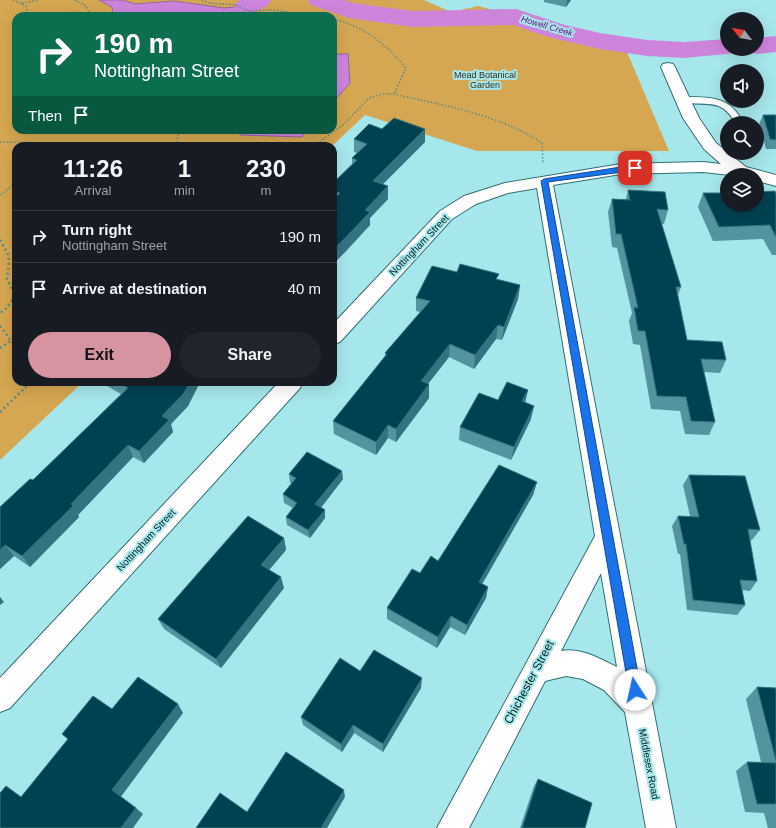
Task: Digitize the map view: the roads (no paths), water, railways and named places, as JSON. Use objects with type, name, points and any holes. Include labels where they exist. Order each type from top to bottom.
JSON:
[{"type":"street","points":[[668,67],[691,118],[710,146],[720,151]]},
{"type":"street","points":[[733,160],[743,168]]},
{"type":"street","name":"Nottingham Street","points":[[337,333],[446,215],[470,200],[505,188],[621,169],[703,167],[720,169]]},
{"type":"street","name":"Nottingham Street","points":[[764,178],[776,181]]},
{"type":"street","name":"Middlesex Road","points":[[544,181],[606,537],[661,828]]},
{"type":"street","name":"Nottingham Street","points":[[0,698],[288,386]]},
{"type":"street","name":"Chichester Street","points":[[452,828],[606,537]]},
{"type":"street","points":[[536,669],[566,663],[586,666],[614,680],[638,705]]},
{"type":"lane","points":[[683,100],[704,100],[725,105],[733,110],[736,116]]},
{"type":"waterway","points":[[247,6],[259,0]]},
{"type":"waterway","name":"Howell Creek","points":[[320,0],[349,10],[413,19],[516,17],[557,31],[600,41],[647,48],[684,50],[720,47]]},
{"type":"waterway","name":"Howell Creek","points":[[764,45],[776,44]]},
{"type":"park label","name":"Mead Botanical Garden","points":[[485,80]]}]
